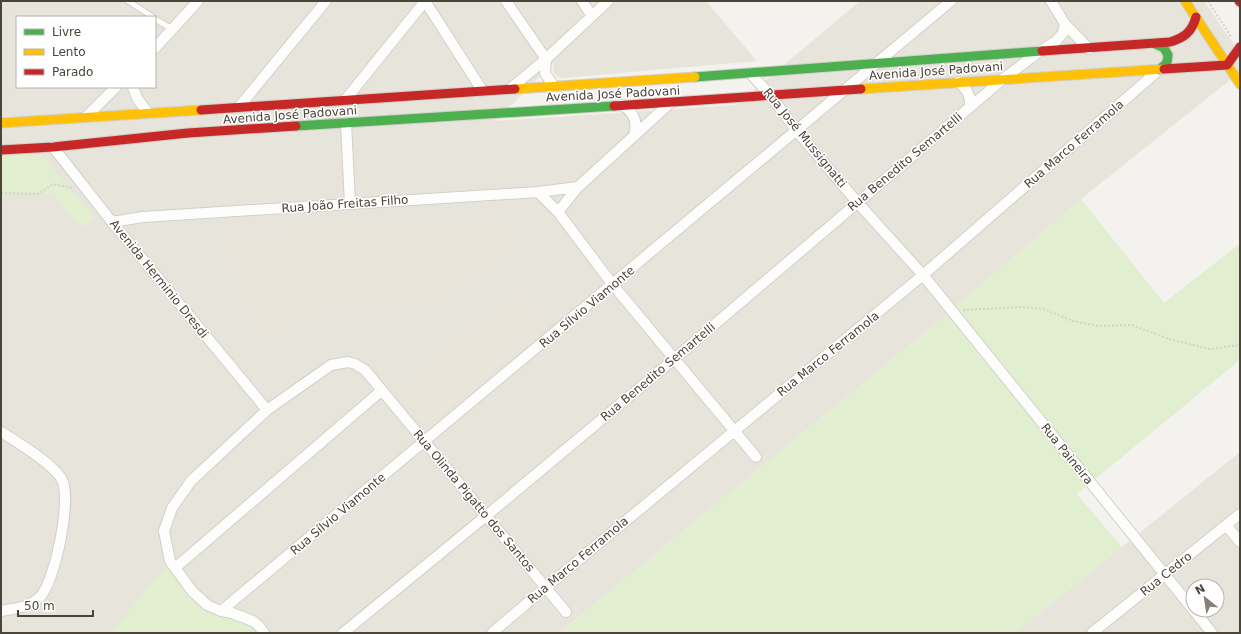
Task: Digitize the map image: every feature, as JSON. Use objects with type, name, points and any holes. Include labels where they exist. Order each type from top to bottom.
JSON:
[{"type":"street","points":[[156,47],[198,1]]},
{"type":"street","points":[[239,107],[326,1]]},
{"type":"street","points":[[346,99],[425,1],[482,90]]},
{"type":"street","points":[[506,1],[546,59],[544,69],[545,73],[553,86]]},
{"type":"street","points":[[582,1],[592,16]]},
{"type":"street","points":[[511,88],[546,59],[608,1]]},
{"type":"street","name":"Rua Sílvio Viamonte","points":[[221,611],[951,1]]},
{"type":"street","points":[[1051,1],[1065,24],[1089,49]]},
{"type":"street","points":[[1185,1],[1240,84]]},
{"type":"street","name":"Avenida José Padovani","points":[[1,123],[750,73],[1154,44],[1171,42],[1182,38],[1191,31],[1196,18]]},
{"type":"street","name":"Rua Benedito Semartelli","points":[[343,633],[674,359],[1003,79],[1056,41],[1063,33],[1065,24]]},
{"type":"street","points":[[1154,44],[1164,48],[1168,54],[1169,61],[1165,67],[1159,70]]},
{"type":"street","points":[[1227,65],[1240,48]]},
{"type":"street","name":"Avenida José Padovani","points":[[1,150],[53,147],[188,133],[670,103],[958,82],[1227,65]]},
{"type":"street","name":"Rua Marco Ferramola","points":[[492,633],[923,275],[1159,70]]},
{"type":"street","name":"Rua José Mussignatti","points":[[750,73],[771,96],[796,130],[857,202],[923,275]]},
{"type":"street","name":"Rua Benedito Semartelli","points":[[958,82],[969,94],[970,107]]},
{"type":"street","points":[[86,117],[115,88]]},
{"type":"street","points":[[133,88],[137,98],[148,113]]},
{"type":"street","points":[[558,212],[578,187],[670,103]]},
{"type":"street","points":[[621,106],[629,111],[635,119],[636,130],[634,135]]},
{"type":"street","points":[[346,123],[350,204]]},
{"type":"street","name":"Avenida Herminio Dresdi","points":[[53,147],[112,222],[267,410]]},
{"type":"street","name":"Rua João Freitas Filho","points":[[112,222],[143,217],[538,192],[578,187]]},
{"type":"street","points":[[538,192],[558,212],[613,285],[756,457]]},
{"type":"street","name":"Rua Paineira","points":[[923,275],[1212,633]]},
{"type":"street","name":"Rua Olinda Pigatto dos Santos","points":[[173,565],[164,531],[172,508],[191,481],[267,410],[331,365],[348,362],[365,370],[566,612]]},
{"type":"street","points":[[264,633],[253,621],[232,612],[221,611],[207,604],[192,592],[173,565],[381,391]]},
{"type":"street","points":[[1,432],[32,452],[58,473],[63,481],[66,492],[64,519],[54,564],[47,586],[40,597],[28,606],[1,611]]},
{"type":"street","name":"Rua Cedro","points":[[1092,633],[1104,629],[1165,575],[1240,514]]},
{"type":"street","points":[[1226,525],[1240,542]]},
{"type":"lane","points":[[128,1],[151,16]]},
{"type":"lane","points":[[156,19],[172,29]]},
{"type":"path","points":[[1208,1],[1240,48]]},
{"type":"path","points":[[1,193],[38,194],[53,184],[74,188]]},
{"type":"path","points":[[951,311],[1022,307],[1044,309],[1073,321],[1099,326],[1132,325],[1169,339],[1210,349],[1240,345]]},
{"type":"shaded area","points":[[1,1],[706,1],[757,61],[563,78],[557,77],[554,72],[553,63],[496,121],[736,105],[860,1],[1204,1],[1240,53],[1240,72],[1081,199],[951,311],[559,633],[1,633]]},
{"type":"shaded area","points":[[492,216],[518,219],[517,251],[503,257],[458,292],[431,309],[314,315],[267,341],[257,335],[218,232]]},
{"type":"shaded area","points":[[518,289],[548,324],[427,426],[394,388]]},
{"type":"shaded area","points":[[1240,452],[1240,633],[1015,633]]},
{"type":"green space","points":[[1,153],[42,155],[95,218],[82,228],[52,193],[1,195]]},
{"type":"green space","points":[[1081,199],[1164,303],[1238,245],[1240,248],[1240,360],[1077,494],[1122,547],[1015,633],[559,633],[951,311]]},
{"type":"green space","points":[[170,561],[191,594],[248,621],[258,633],[111,633]]},
{"type":"traffic: fast","points":[[1155,44],[1164,48],[1168,55],[1167,63],[1159,70]]},
{"type":"traffic: fast","points":[[695,77],[1042,51]]},
{"type":"traffic: fast","points":[[296,126],[614,106]]},
{"type":"traffic: slow","points":[[1185,1],[1240,84]]},
{"type":"traffic: slow","points":[[861,89],[1164,69]]},
{"type":"traffic: slow","points":[[515,89],[695,77]]},
{"type":"traffic: slow","points":[[1,123],[201,110]]},
{"type":"traffic: jam","points":[[1042,51],[1170,42],[1187,34],[1196,17]]},
{"type":"traffic: jam","points":[[1164,69],[1227,65],[1240,47]]},
{"type":"traffic: jam","points":[[201,110],[515,89]]},
{"type":"traffic: jam","points":[[614,106],[861,89]]},
{"type":"traffic: jam","points":[[1,150],[53,147],[188,133],[296,126]]}]
